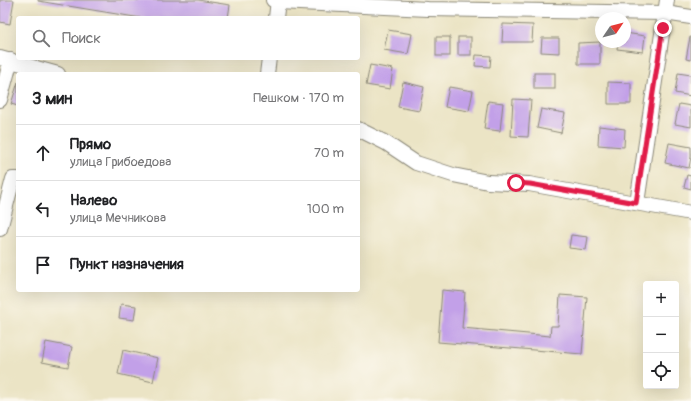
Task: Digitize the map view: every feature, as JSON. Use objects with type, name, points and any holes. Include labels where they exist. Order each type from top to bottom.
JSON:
[{"type":"street","points":[[276,16],[277,1],[402,4],[428,9],[533,5],[666,6],[691,17]]},
{"type":"street","points":[[636,203],[666,6]]},
{"type":"street","points":[[0,100],[6,59],[51,72]]},
{"type":"street","points":[[360,130],[386,143],[416,163],[453,175],[488,182],[530,184],[691,213]]},
{"type":"street","points":[[0,229],[13,179],[16,179]]},
{"type":"building","points":[[0,0],[14,0],[10,24],[0,22]]},
{"type":"building","points":[[198,0],[230,5],[228,16],[129,16],[38,1]]},
{"type":"building","points":[[503,24],[533,25],[532,42],[502,42]]},
{"type":"building","points":[[388,30],[412,34],[408,54],[384,50]]},
{"type":"building","points":[[631,34],[645,36],[643,52],[617,49],[631,48]]},
{"type":"building","points":[[436,37],[450,37],[450,56],[436,56]]},
{"type":"building","points":[[458,37],[471,37],[471,55],[458,55]]},
{"type":"building","points":[[691,37],[691,60],[686,59]]},
{"type":"building","points":[[542,38],[559,38],[559,53],[541,52]]},
{"type":"building","points":[[595,42],[595,48],[600,48],[600,64],[578,64],[578,43]]},
{"type":"building","points":[[476,55],[491,56],[490,67],[475,66]]},
{"type":"building","points":[[370,65],[393,69],[390,89],[366,85]]},
{"type":"building","points":[[534,73],[555,73],[555,89],[534,89]]},
{"type":"building","points":[[678,73],[691,75],[691,96],[675,93]]},
{"type":"building","points":[[403,82],[424,87],[419,111],[398,107]]},
{"type":"building","points":[[608,82],[631,83],[631,104],[608,104]]},
{"type":"building","points":[[449,87],[473,91],[469,111],[445,107]]},
{"type":"building","points":[[16,88],[16,105],[11,104]]},
{"type":"building","points":[[513,99],[531,100],[528,137],[511,136]]},
{"type":"building","points":[[488,101],[503,103],[500,131],[484,129]]},
{"type":"building","points":[[679,104],[691,106],[691,127],[675,124]]},
{"type":"building","points":[[541,109],[565,113],[561,133],[537,128]]},
{"type":"building","points":[[599,126],[625,129],[624,147],[598,145]]},
{"type":"building","points":[[669,143],[691,147],[689,168],[665,163]]},
{"type":"building","points":[[687,175],[691,176],[691,189],[684,187]]},
{"type":"building","points":[[571,235],[588,237],[586,250],[569,248]]},
{"type":"building","points":[[442,290],[465,292],[462,328],[550,336],[551,326],[558,326],[560,295],[587,297],[582,354],[438,342]]},
{"type":"building","points":[[121,304],[136,306],[134,320],[119,318]]},
{"type":"building","points":[[46,342],[72,347],[68,367],[42,362]]},
{"type":"building","points":[[123,350],[158,358],[153,382],[118,374]]},
{"type":"route","points":[[516,183],[530,184],[636,203],[663,28]]}]
